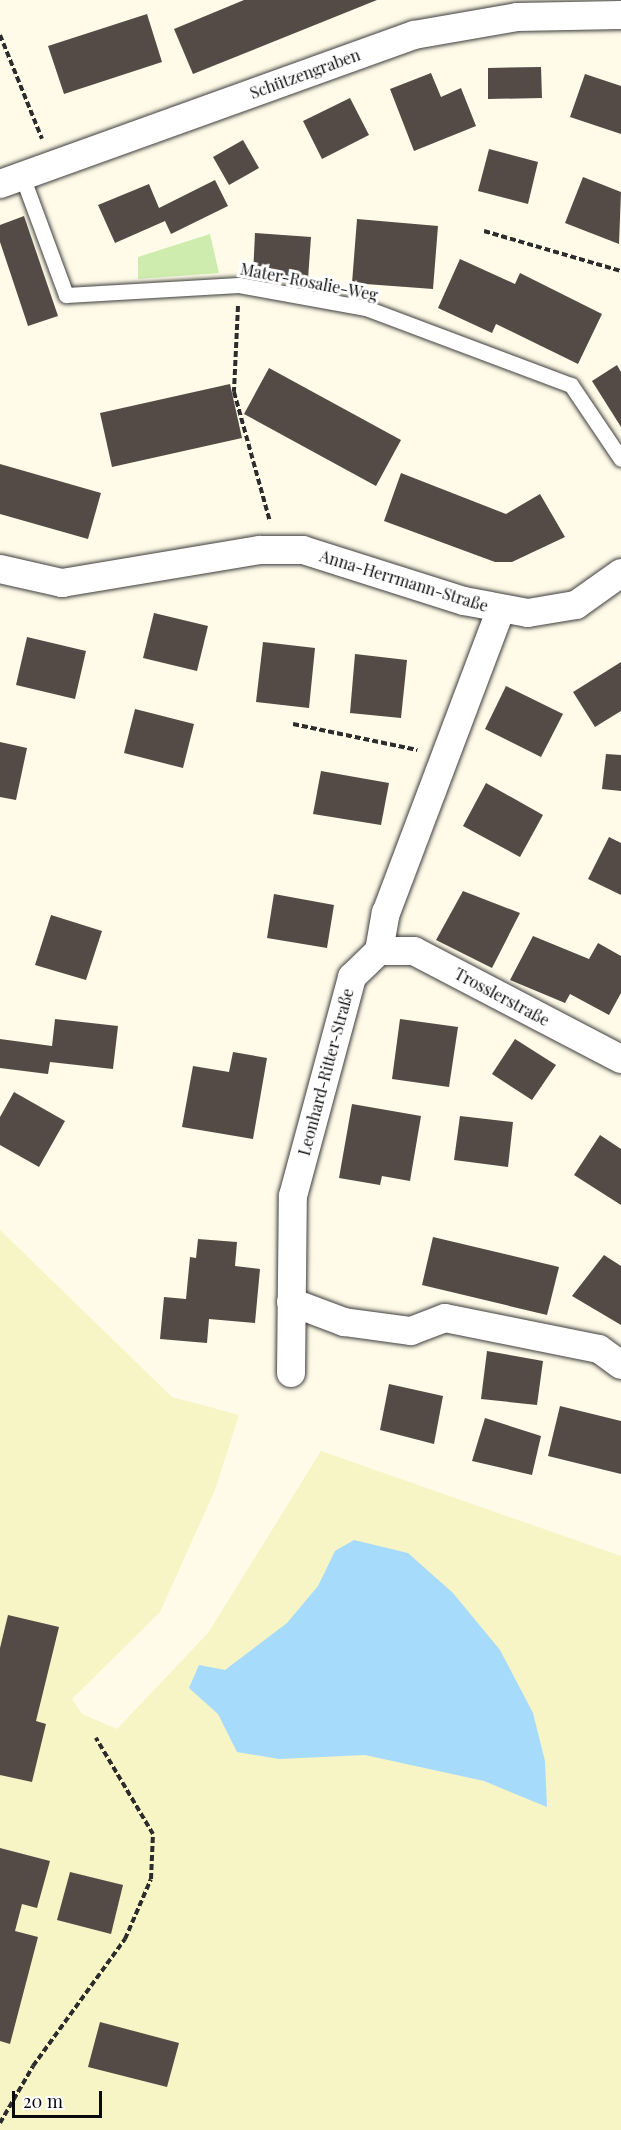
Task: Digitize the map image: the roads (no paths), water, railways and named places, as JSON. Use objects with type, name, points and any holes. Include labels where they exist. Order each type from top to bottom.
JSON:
[{"type":"street","name":"Schützengraben","points":[[11,180],[414,35],[517,16],[621,15]]},
{"type":"street","name":"Anna-Herrmann-Straße","points":[[0,569],[62,584],[277,549],[333,556],[500,611],[576,605],[621,573]]},
{"type":"street","points":[[379,951],[386,913],[500,611]]},
{"type":"street","name":"Trosslerstraße","points":[[379,951],[414,951],[621,1059]]},
{"type":"street","name":"Leonhard-Ritter-Straße","points":[[291,1373],[293,1196],[352,977],[379,951]]},
{"type":"street","points":[[291,1302],[344,1322],[411,1331],[445,1318],[599,1349],[621,1365]]},
{"type":"lane","name":"Mater-Rosalie-Weg","points":[[11,180],[66,295],[239,285],[366,308],[571,385],[621,459]]},
{"type":"water","points":[[354,1540],[408,1553],[453,1593],[500,1650],[533,1713],[545,1761],[547,1807],[484,1781],[365,1755],[279,1759],[237,1752],[218,1714],[189,1688],[199,1665],[225,1670],[287,1623],[318,1586],[335,1551]]}]
